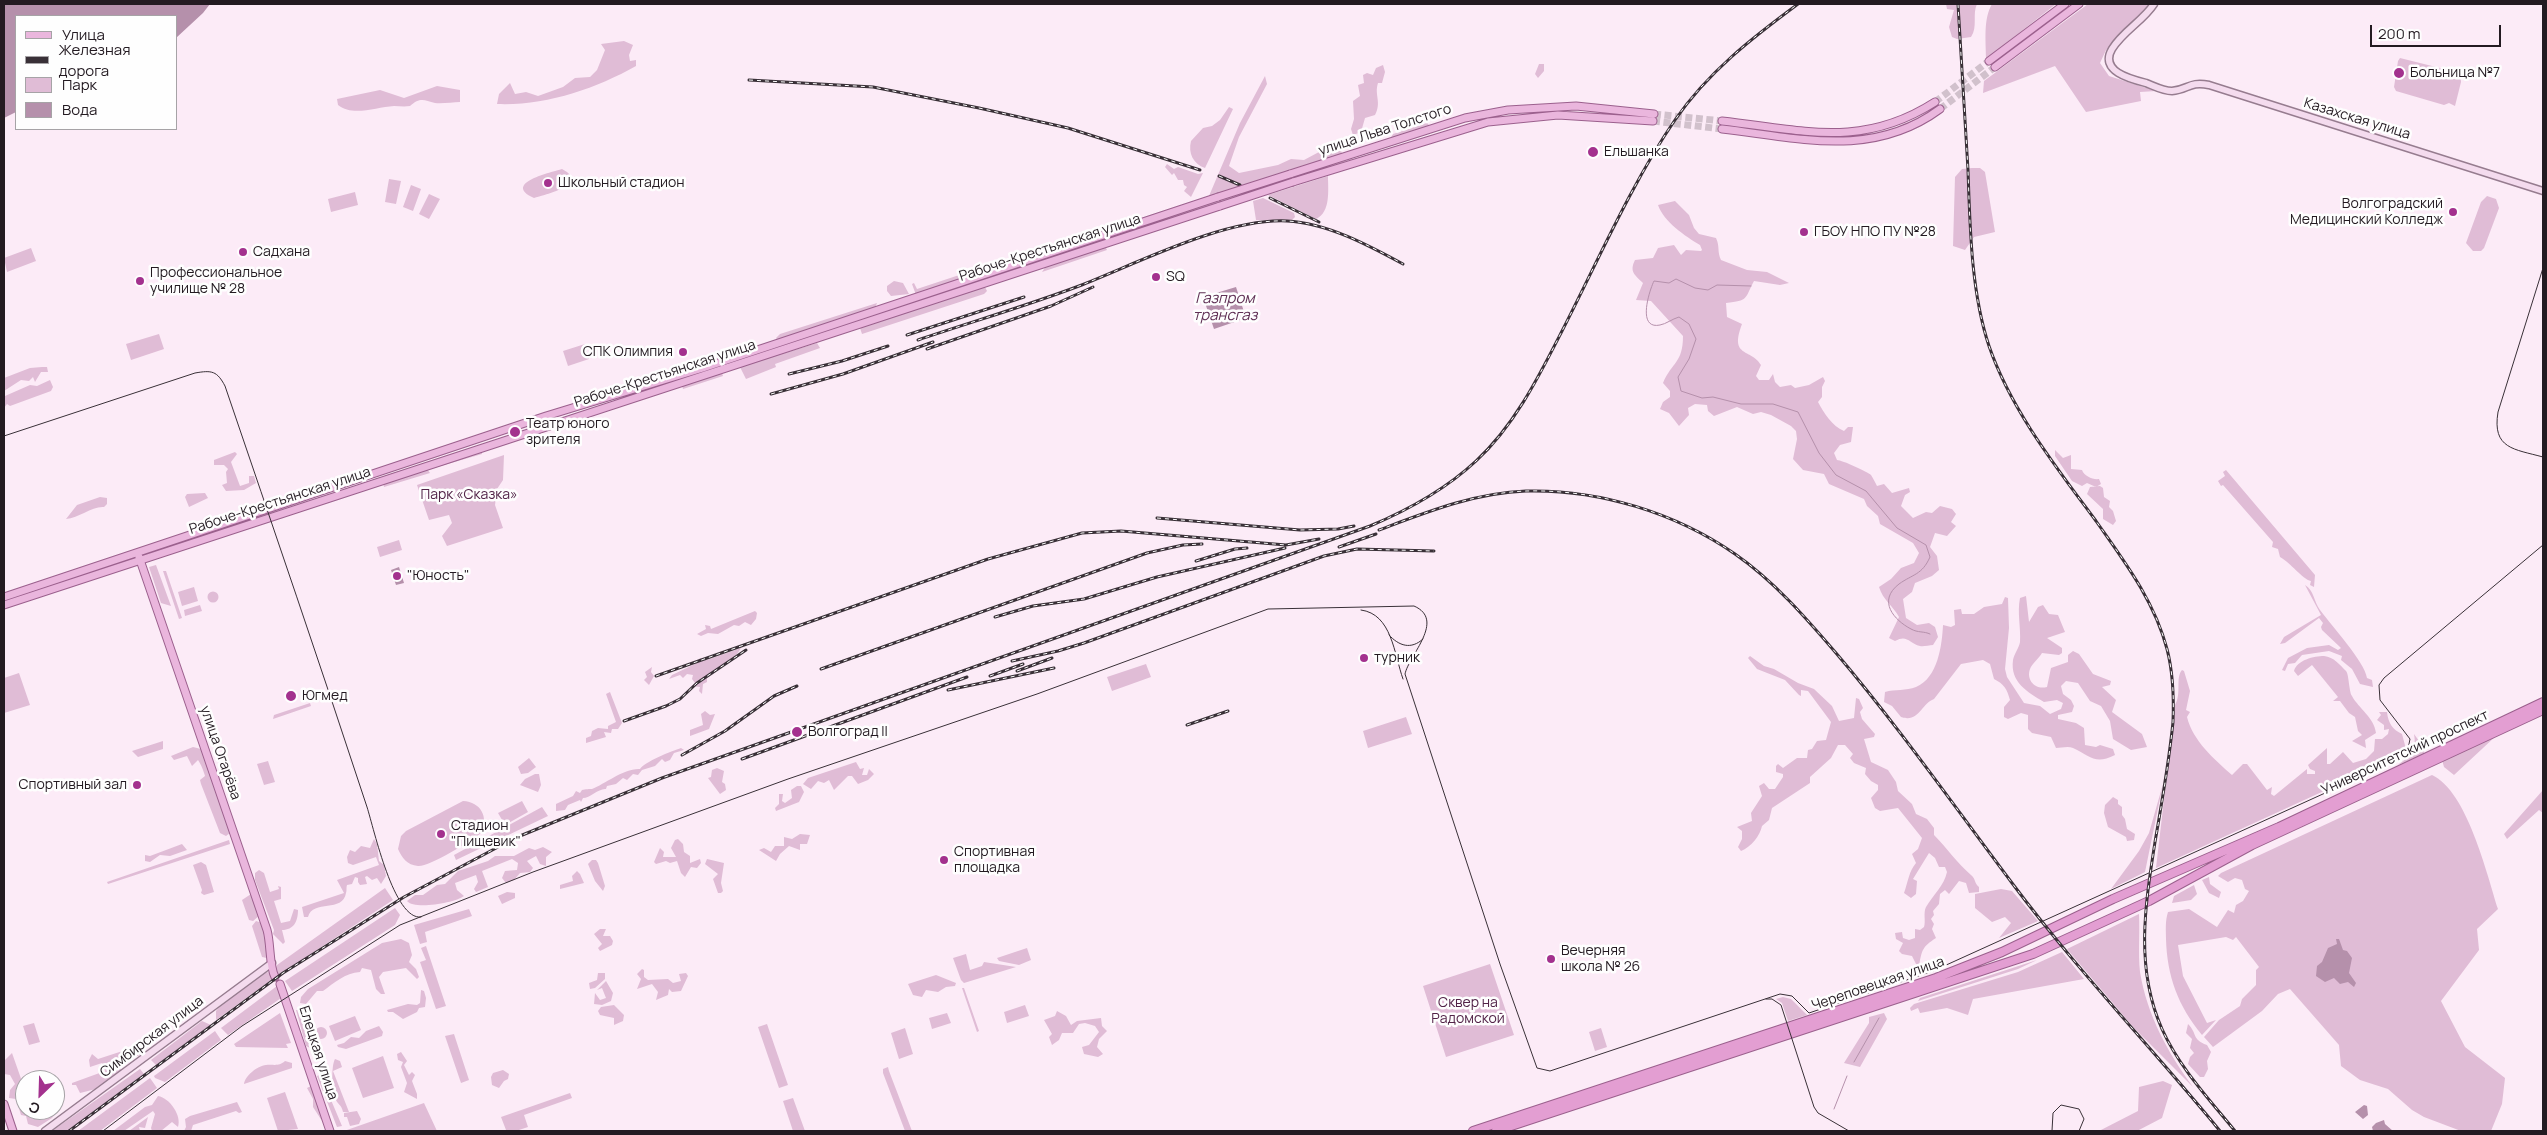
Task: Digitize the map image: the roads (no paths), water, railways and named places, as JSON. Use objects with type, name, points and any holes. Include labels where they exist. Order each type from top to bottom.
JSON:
[{"type":"highway","name":"Университетский проспект","points":[[2280,830],[2543,702]]},
{"type":"highway","name":"Университетский проспект","points":[[2280,830],[2543,710]]},
{"type":"highway","name":"Череповецкая улица","points":[[1473,1131],[1936,978],[2280,830]]},
{"type":"highway","name":"Череповецкая улица","points":[[1496,1131],[2028,956],[2095,928],[2149,901],[2280,830]]},
{"type":"highway","points":[[2028,956],[2021,950],[2021,945],[2032,937]]},
{"type":"main road","points":[[1989,61],[2065,4]]},
{"type":"main road","points":[[1995,67],[2079,4]]},
{"type":"main road","name":"Казахская улица","points":[[2154,4],[2118,41],[2110,52],[2109,62],[2115,71],[2121,75],[2172,91],[2196,82],[2209,85],[2543,191]]},
{"type":"main road","points":[[1935,102],[1896,124],[1853,133],[1722,125],[1823,142],[1854,142],[1900,132],[1940,109]]},
{"type":"main road","name":"улица Льва Толстого","points":[[1218,197],[1466,118],[1489,113],[1556,106],[1602,108],[1653,118],[1550,116],[1503,120],[1468,127],[1220,206]]},
{"type":"main road","name":"Рабоче-Крестьянская улица","points":[[4,597],[1218,197]]},
{"type":"main road","name":"Рабоче-Крестьянская улица","points":[[4,605],[1220,206]]},
{"type":"main road","name":"улица Огарёва","points":[[137,552],[265,924],[271,944],[272,963]]},
{"type":"main road","points":[[272,963],[275,976]]},
{"type":"main road","name":"Симбирская улица","points":[[45,1131],[272,963]]},
{"type":"main road","name":"Елецкая улица","points":[[280,984],[330,1131]]},
{"type":"main road","points":[[4,1104],[13,1131]]},
{"type":"water","points":[[4,4],[210,4],[178,36],[178,15],[15,15],[15,112],[4,118]]},
{"type":"water","name":"Газпром трансгаз","points":[[1236,287],[1246,318],[1214,329],[1203,297]]},
{"type":"water","points":[[399,567],[404,583],[396,585],[391,570]]},
{"type":"water","points":[[2336,939],[2339,939],[2343,950],[2347,951],[2352,958],[2349,973],[2356,983],[2354,987],[2348,982],[2340,984],[2334,978],[2325,982],[2316,976],[2317,966],[2322,962],[2328,948],[2337,944]]},
{"type":"water","points":[[2364,1105],[2367,1106],[2368,1115],[2363,1119],[2355,1112]]},
{"type":"water","points":[[2384,1120],[2385,1124],[2393,1131],[2373,1131],[2372,1127],[2376,1123]]},
{"type":"waterway","points":[[1751,286],[1717,285],[1708,290],[1695,288],[1676,279],[1669,283],[1654,281],[1646,308],[1648,321],[1653,325],[1660,325],[1679,317],[1689,324],[1696,339],[1689,359],[1678,377],[1681,391],[1702,398],[1713,397],[1741,404],[1773,404],[1798,412],[1819,453],[1836,475],[1866,491],[1897,528],[1926,545],[1930,557],[1927,563],[1917,574],[1899,584],[1893,590],[1889,597],[1889,603],[1890,610],[1899,621],[1914,630],[1930,634]]},
{"type":"waterway","points":[[1854,1062],[1879,1018]]},
{"type":"waterway","points":[[1834,1109],[1847,1076]]},
{"type":"tunnel","points":[[1935,102],[1989,61]]},
{"type":"tunnel","points":[[1940,109],[1995,67]]},
{"type":"tunnel","points":[[1654,114],[1722,121]]},
{"type":"tunnel","points":[[1653,121],[1722,129]]},
{"type":"tram line","points":[[2543,268],[2498,412],[2497,424],[2498,434],[2507,445],[2514,449],[2543,457]]},
{"type":"tram line","points":[[4,436],[195,373],[210,372],[219,377],[225,386],[297,597],[367,807],[386,872],[402,905],[411,914],[421,917]]},
{"type":"tram line","points":[[103,1131],[242,1026],[400,925],[533,872],[788,779],[1037,694],[1268,609],[1414,606],[1423,612],[1427,620],[1426,629],[1405,674],[1500,964],[1537,1068],[1550,1071],[1780,994],[1792,996],[1809,1013],[1933,971],[2400,759],[2407,754],[2410,739],[2380,700],[2379,685],[2384,678],[2543,545]]},
{"type":"tram line","points":[[1361,610],[1371,613],[1386,627],[1403,679]]},
{"type":"tram line","points":[[1389,635],[1397,642],[1405,645],[1414,645],[1423,639]]},
{"type":"tram line","points":[[1766,999],[1772,999],[1781,1005],[1814,1107],[1818,1113],[1849,1131]]},
{"type":"tram line","points":[[2052,1131],[2053,1113],[2061,1105],[2079,1109],[2084,1119],[2079,1131]]},
{"type":"railway","points":[[69,1131],[283,973],[404,897],[515,838],[662,778],[1370,526],[1412,506],[1439,490],[1476,461],[1514,417],[1552,350],[1629,197],[1675,120],[1716,71],[1798,4]]},
{"type":"railway","points":[[1958,4],[1972,259],[1983,325],[1998,370],[2009,393],[2050,459],[2096,521],[2137,582],[2154,614],[2167,649],[2173,685],[2173,722],[2148,890],[2145,937],[2148,983],[2162,1029],[2169,1043],[2195,1082],[2235,1131]]},
{"type":"railway","points":[[749,80],[873,87],[979,108],[1068,128],[1200,170]]},
{"type":"railway","points":[[1219,176],[1240,185]]},
{"type":"railway","points":[[1270,198],[1319,222]]},
{"type":"railway","points":[[918,340],[1079,286],[1209,234],[1263,222],[1287,221],[1332,230],[1403,264]]},
{"type":"railway","points":[[927,349],[1051,306],[1093,287]]},
{"type":"railway","points":[[907,335],[1024,297]]},
{"type":"railway","points":[[771,394],[843,374],[933,342]]},
{"type":"railway","points":[[789,374],[842,361],[888,346]]},
{"type":"railway","points":[[1379,530],[1469,499],[1526,491],[1554,491],[1609,499],[1636,506],[1688,527],[1712,539],[1735,554],[1776,588],[1836,653],[1904,738],[2037,915],[2088,978],[2220,1131]]},
{"type":"railway","points":[[1157,518],[1300,530],[1338,529],[1354,526]]},
{"type":"railway","points":[[656,676],[988,559],[1082,533],[1121,531],[1286,545],[1319,539]]},
{"type":"railway","points":[[1339,547],[1376,534]]},
{"type":"railway","points":[[821,669],[1147,553],[1183,545],[1202,544]]},
{"type":"railway","points":[[1196,561],[1235,549],[1247,548]]},
{"type":"railway","points":[[995,617],[1033,606],[1084,599],[1157,577],[1285,548]]},
{"type":"railway","points":[[1012,661],[1084,643],[1324,556],[1357,549],[1434,551]]},
{"type":"railway","points":[[624,721],[680,699],[697,683],[746,650]]},
{"type":"railway","points":[[1017,671],[1052,658]]},
{"type":"railway","points":[[990,676],[1023,664]]},
{"type":"railway","points":[[948,690],[1054,668]]},
{"type":"railway","points":[[742,759],[967,677]]},
{"type":"railway","points":[[682,755],[725,731],[774,696],[797,686]]},
{"type":"railway","points":[[1187,725],[1228,711]]},
{"type":"place","name":"Больница №7","points":[[2399,73]]},
{"type":"place","name":"Ельшанка","points":[[1593,152]]},
{"type":"place","name":"Школьный стадион","points":[[548,183]]},
{"type":"place","name":"Волгоградский Медицинский Колледж","points":[[2453,212]]},
{"type":"place","name":"ГБОУ НПО ПУ №28","points":[[1804,232]]},
{"type":"place","name":"Садхана","points":[[243,252]]},
{"type":"place","name":"SQ","points":[[1156,277]]},
{"type":"place","name":"Профессиональное училище № 28","points":[[140,281]]},
{"type":"place","name":"СПК Олимпия","points":[[683,352]]},
{"type":"place","name":"Театр юного зрителя","points":[[515,432]]},
{"type":"place","name":"\"Юность\"","points":[[397,576]]},
{"type":"place","name":"турник","points":[[1364,658]]},
{"type":"place","name":"Югмед","points":[[291,696]]},
{"type":"place","name":"Волгоград II","points":[[797,732]]},
{"type":"place","name":"Спортивный зал","points":[[137,785]]},
{"type":"place","name":"Стадион \"Пищевик\"","points":[[441,834]]},
{"type":"place","name":"Спортивная площадка","points":[[944,860]]},
{"type":"place","name":"Вечерняя школа № 26","points":[[1551,959]]},
{"type":"park label","name":"Парк «Сказка»","points":[[469,495]]},
{"type":"park label","name":"Сквер на Радомской","points":[[1468,1012]]}]
